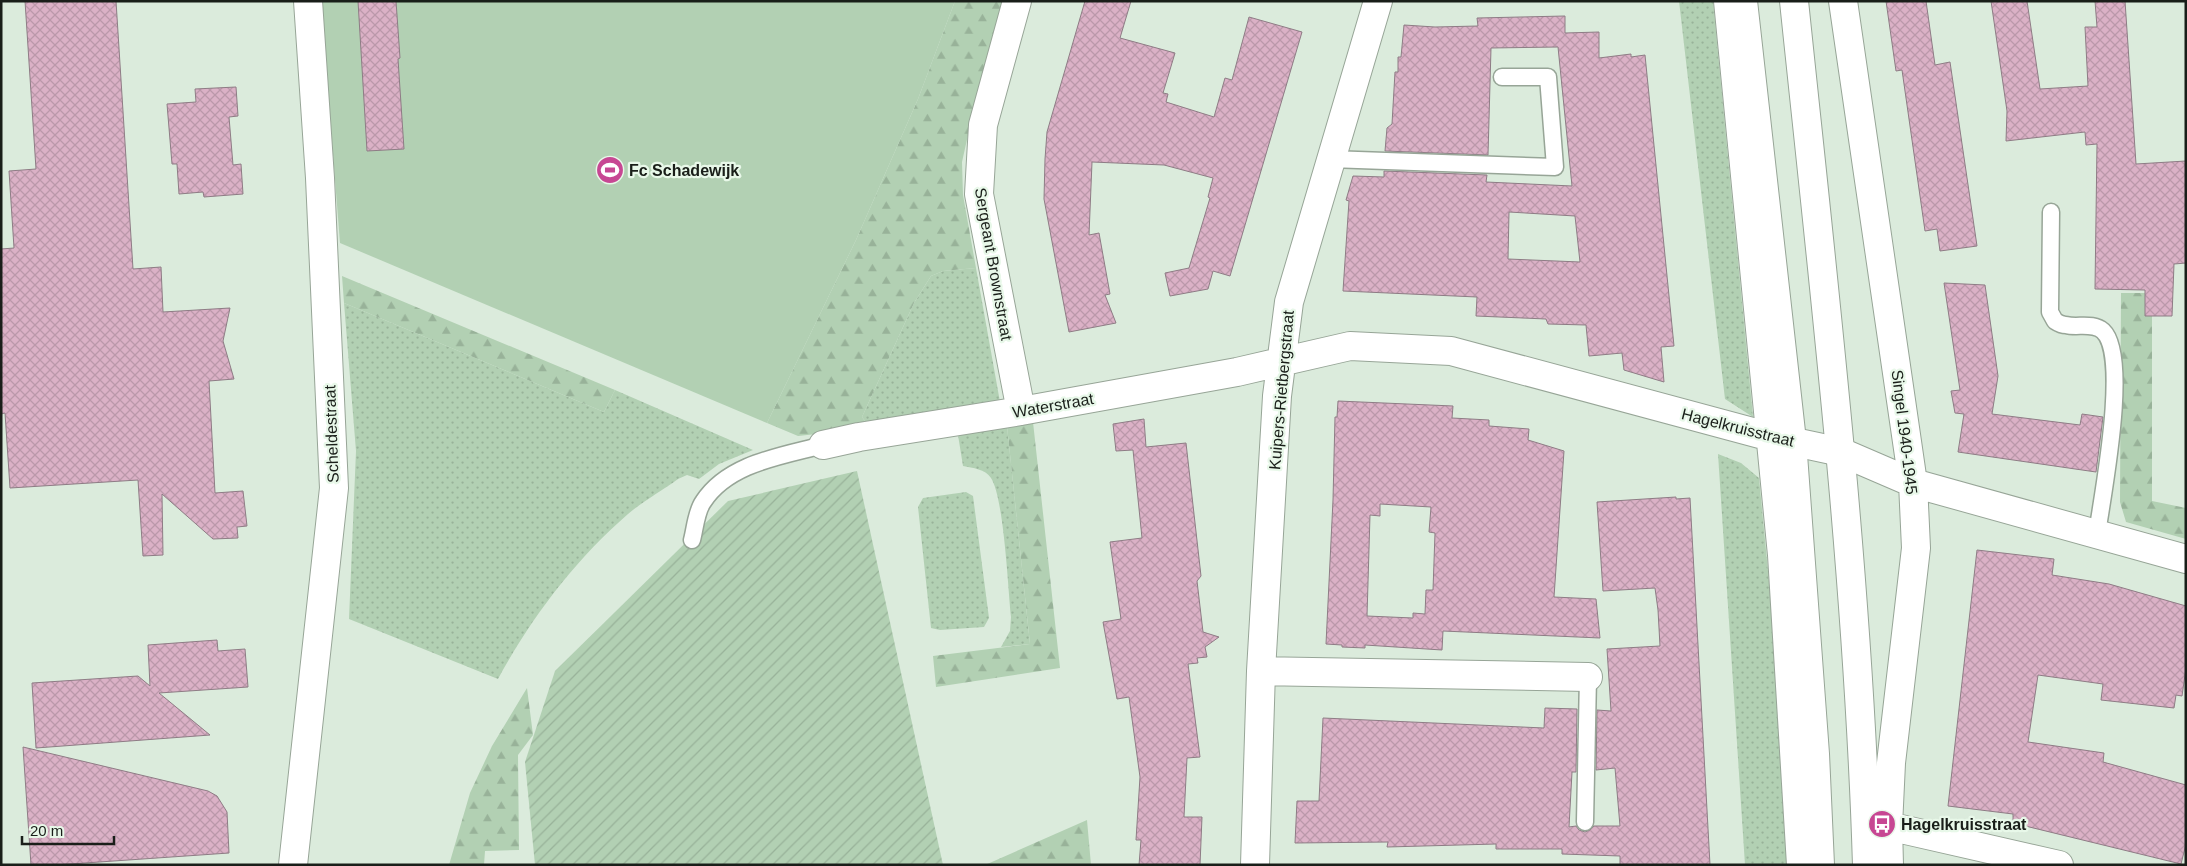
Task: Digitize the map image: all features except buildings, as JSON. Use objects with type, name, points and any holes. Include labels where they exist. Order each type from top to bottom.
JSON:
[{"type":"street","name":"Scheldestraat","points":[[293,865],[334,488],[320,178],[308,1]]},
{"type":"street","name":"Sergeant Brownstraat","points":[[1017,1],[983,125],[979,194],[1021,411]]},
{"type":"street","name":"Kuipers-Rietbergstraat","points":[[1255,865],[1261,671],[1277,396],[1289,302],[1378,1]]},
{"type":"street","points":[[1728,1],[1781,439],[1815,754],[1820,865]]},
{"type":"street","points":[[1743,1],[1781,439],[1782,556],[1801,865]]},
{"type":"street","points":[[1794,1],[1841,452],[1863,756],[1868,865]]},
{"type":"street","name":"Singel 1940-1945","points":[[1843,1],[1913,483],[1916,548],[1891,763],[1888,826],[1889,865]]},
{"type":"street","name":"Hagelkruisstraat","points":[[1282,361],[1350,346],[1451,351],[1781,439],[1841,452],[1913,483],[2186,559]]},
{"type":"street","name":"Waterstraat","points":[[823,445],[859,437],[1021,411],[1237,372],[1282,361]]},
{"type":"street","points":[[1261,671],[1588,677]]},
{"type":"street","points":[[1888,826],[2060,865]]},
{"type":"lane","points":[[1330,159],[1554,167],[1548,77],[1502,77]]},
{"type":"lane","points":[[2051,212],[2050,312],[2055,321],[2060,323],[2092,326],[2103,331],[2112,346],[2115,401],[2097,534]]},
{"type":"lane","points":[[692,540],[702,503],[720,483],[756,463],[823,445]]},
{"type":"lane","points":[[1586,822],[1588,677]]},
{"type":"green space","name":"Fc Schadewijk","points":[[321,1],[955,1],[918,99],[856,240],[767,423],[340,243]]},
{"type":"green space","points":[[955,1],[1003,1],[976,99],[962,162],[963,195],[976,268],[943,271],[931,276],[914,303],[862,417],[868,425],[835,432],[798,436],[767,423],[856,240],[918,99]]},
{"type":"green space","points":[[1679,1],[1713,1],[1753,417],[1725,399]]},
{"type":"green space","points":[[976,268],[1000,402],[868,425],[862,417],[914,303],[931,276],[943,271]]},
{"type":"green space","points":[[342,276],[615,390],[604,412],[344,303]]},
{"type":"green space","points":[[2121,293],[2152,293],[2152,501],[2186,508],[2186,539],[2126,522],[2120,502]]},
{"type":"green space","points":[[344,303],[604,412],[615,390],[753,450],[719,464],[699,479],[687,475],[678,479],[628,514],[572,570],[525,634],[498,679],[349,619],[356,451]]},
{"type":"green space","points":[[1033,422],[1060,668],[936,687],[933,656],[1030,644],[1007,426]]},
{"type":"green space","points":[[1007,426],[1030,644],[1001,647],[1010,631],[1011,617],[1005,544],[999,504],[991,478],[978,469],[963,466],[958,435]]},
{"type":"green space","points":[[1718,454],[1741,463],[1759,478],[1771,602],[1788,865],[1745,865]]},
{"type":"green space","points":[[857,471],[943,865],[535,865],[525,762],[555,671],[728,501]]},
{"type":"green space","points":[[966,492],[973,496],[989,618],[984,627],[940,630],[931,628],[918,507],[923,498]]},
{"type":"green space","points":[[527,688],[533,735],[518,755],[519,850],[485,851],[484,865],[449,865],[470,793],[492,746]]},
{"type":"green space","points":[[1087,820],[1091,865],[985,865]]},
{"type":"place","name":"Fc Schadewijk","points":[[610,170]]},
{"type":"place","name":"Hagelkruisstraat","points":[[1882,824]]}]
